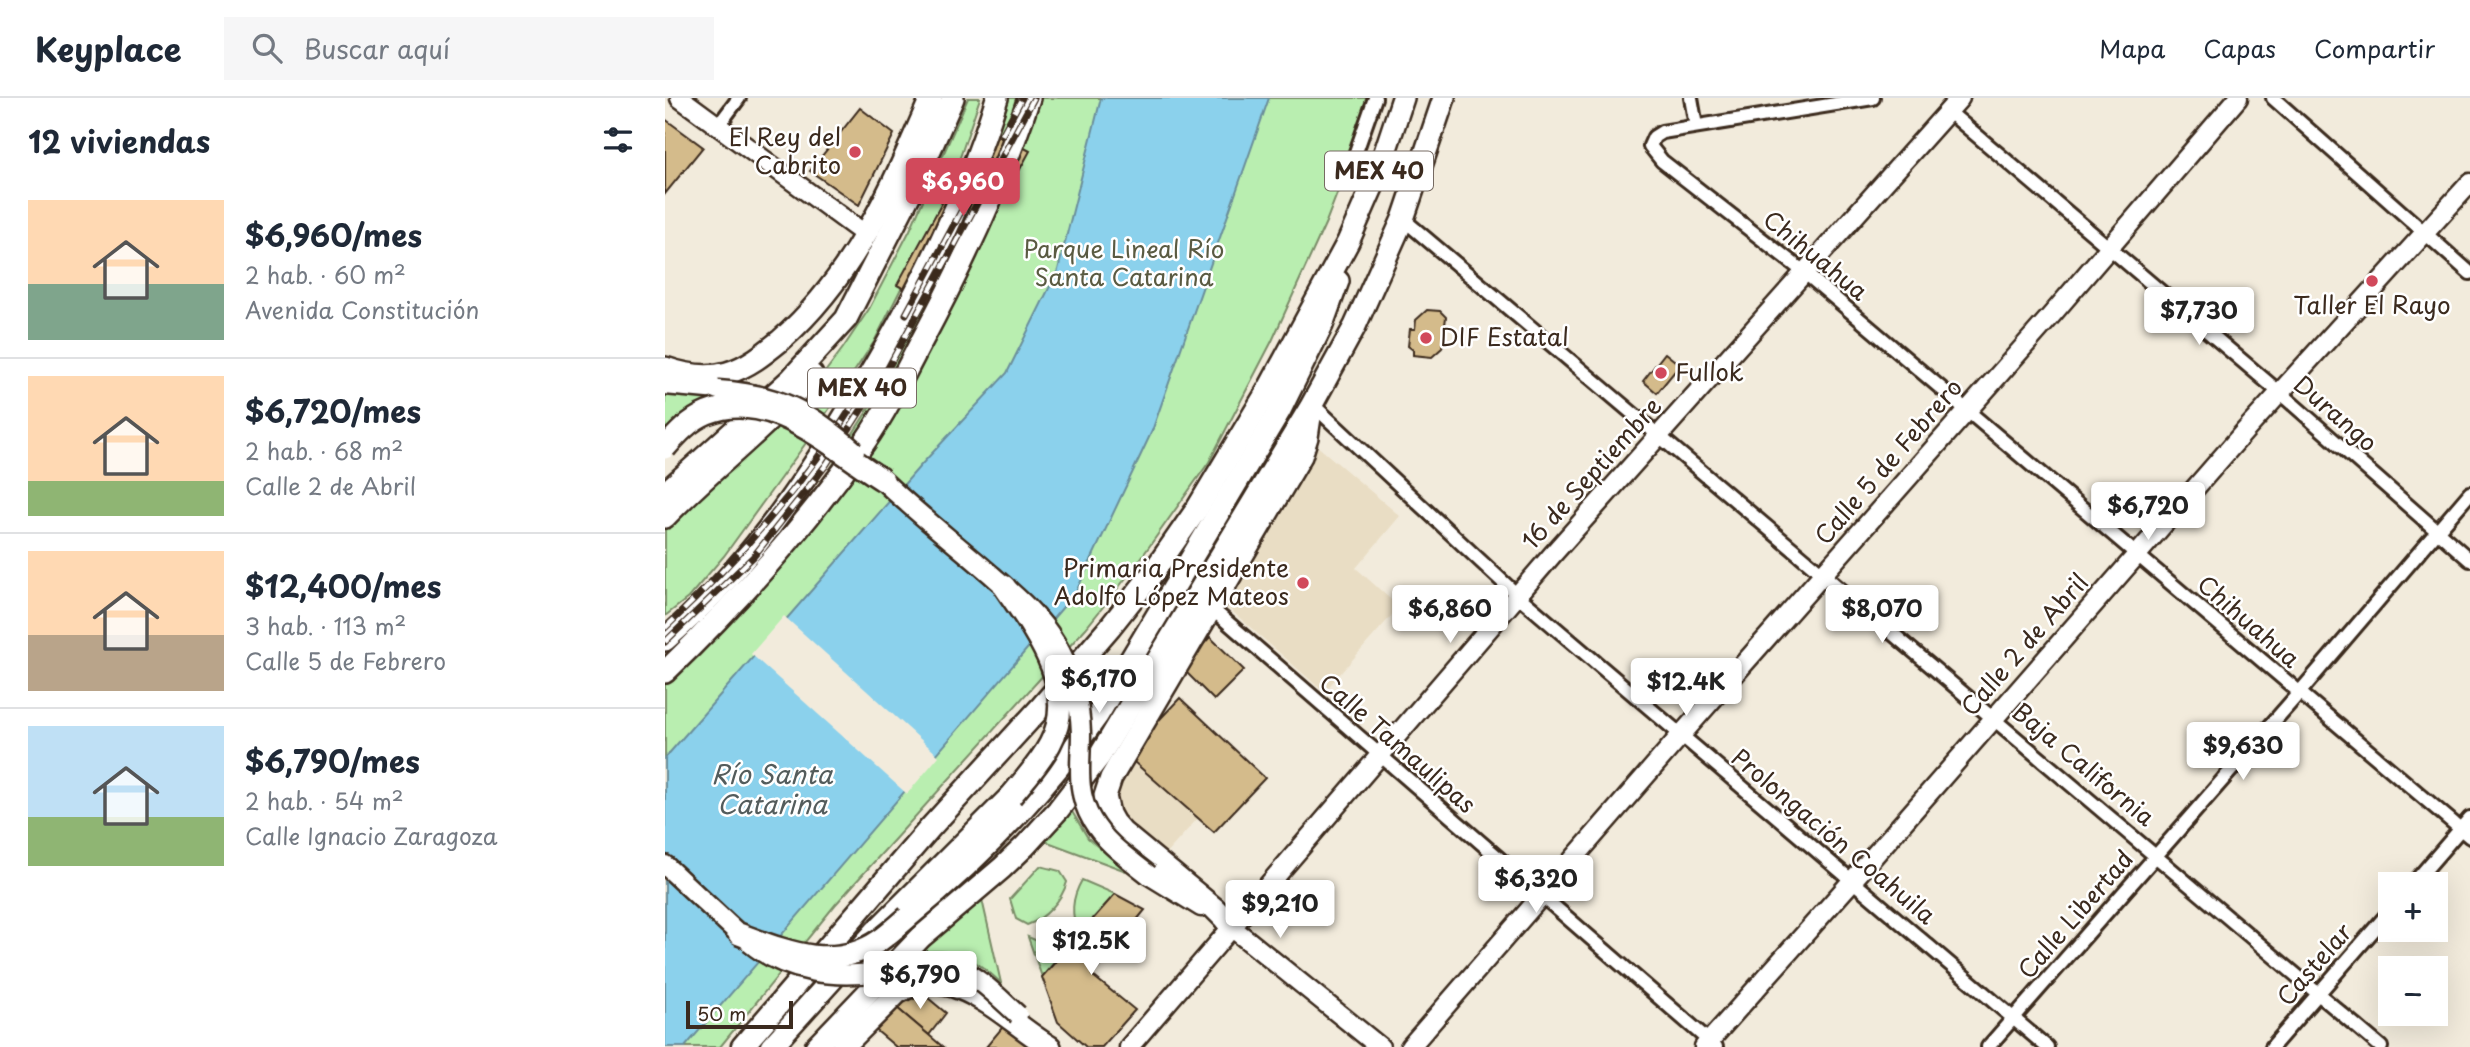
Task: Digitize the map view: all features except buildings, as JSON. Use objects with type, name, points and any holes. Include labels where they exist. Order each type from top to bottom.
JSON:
[{"type":"highway","points":[[665,368],[695,376],[712,376],[744,367],[799,324],[823,298],[866,235],[900,169],[931,98]]},
{"type":"highway","name":"MEX 40","points":[[665,493],[790,380],[846,319],[914,186],[953,98]]},
{"type":"highway","name":"MEX 40","points":[[665,640],[718,589],[751,550],[823,452],[871,373],[934,256],[985,137],[997,98]]},
{"type":"highway","points":[[665,672],[794,534],[865,442],[941,304],[990,201],[1029,98]]},
{"type":"highway","name":"MEX 40","points":[[742,1047],[905,857],[1111,627],[1149,578],[1197,509],[1267,392],[1348,242],[1377,176],[1403,98]]},
{"type":"highway","name":"MEX 40","points":[[816,1047],[921,937],[1002,868],[1058,810],[1086,776],[1311,406],[1355,326],[1403,219],[1444,98]]},
{"type":"highway","points":[[739,934],[788,952],[823,958],[861,951],[878,942],[943,889],[1016,818],[1069,757],[1097,716],[1280,410],[1322,325],[1337,287],[1348,242]]},
{"type":"highway","points":[[665,517],[797,392],[813,373],[846,319]]},
{"type":"highway","points":[[1233,927],[1122,832],[1109,814],[1105,796],[1111,778],[1301,456],[1307,437],[1311,406]]},
{"type":"highway","points":[[665,448],[680,431],[707,413],[749,407],[783,417],[810,431],[883,480]]},
{"type":"highway","points":[[771,1047],[875,933],[1011,796],[1043,757],[1051,742],[1058,726],[1059,692],[1047,656],[1004,586]]},
{"type":"highway","points":[[843,1047],[897,993],[907,987],[932,981],[962,989],[979,998],[1052,1047]]},
{"type":"street","points":[[680,98],[866,235]]},
{"type":"street","points":[[718,126],[739,98]]},
{"type":"street","points":[[1356,152],[1375,98]]},
{"type":"street","points":[[1691,98],[1696,126],[1873,98]]},
{"type":"street","name":"Calle 5 de Febrero","points":[[1410,1047],[2110,248],[2238,98]]},
{"type":"street","points":[[2273,98],[2470,273]]},
{"type":"street","name":"Durango","points":[[1954,104],[2110,248],[2470,560]]},
{"type":"street","name":"16 de Septiembre","points":[[1129,1047],[1553,554],[1954,104]]},
{"type":"street","name":"Chihuahua","points":[[1696,126],[1657,134],[1651,141],[1652,151],[1804,272],[2465,833]]},
{"type":"street","name":"Calle 2 de Abril","points":[[1709,1045],[2279,392],[2470,183]]},
{"type":"street","name":"Baja California","points":[[1403,219],[2381,1047]]},
{"type":"street","points":[[665,385],[747,392],[785,402],[833,432],[883,480],[1004,586],[1040,621],[1054,639],[1072,677],[1080,716],[1079,783],[1083,802],[1103,836],[1149,875],[1233,927],[1380,1047]]},
{"type":"street","name":"Prolongación Coahuila","points":[[1311,406],[1518,596],[2047,1047]]},
{"type":"street","name":"Calle Libertad","points":[[1988,1047],[2299,693],[2470,493]]},
{"type":"street","name":"Calle Tamaulipas","points":[[1211,608],[1709,1045]]},
{"type":"street","points":[[2425,872],[2465,833],[2470,818]]},
{"type":"street","points":[[665,865],[739,934],[774,959],[819,973],[863,974],[929,964],[952,967],[977,980],[1052,1047]]},
{"type":"street","name":"Castelar","points":[[2271,1047],[2378,925]]},
{"type":"shaded area","name":"Primaria Presidente Adolfo López Mateos","points":[[1316,445],[1400,516],[1356,568],[1399,607],[1324,692],[1226,606],[1226,597]]},
{"type":"shaded area","points":[[1126,755],[1198,818],[1164,856],[1111,805]]},
{"type":"green space","points":[[968,98],[980,98],[952,181],[874,342],[811,436],[724,556],[688,598],[665,616],[665,521],[810,392],[843,348],[869,309],[910,230]]},
{"type":"green space","name":"Río Santa Catarina","points":[[1008,98],[1374,98],[1326,222],[1272,341],[1209,462],[1134,568],[1086,628],[835,905],[720,1047],[665,1047],[665,667],[800,516],[866,413],[948,253],[993,143]]},
{"type":"green space","points":[[665,393],[694,398],[719,396],[690,410],[665,431]]},
{"type":"green space","points":[[1071,810],[1088,838],[1126,871],[1045,841]]},
{"type":"green space","points":[[1040,866],[1060,871],[1067,882],[1052,908],[1027,925],[1016,919],[1010,899]]},
{"type":"green space","points":[[1082,880],[1115,894],[1078,935],[1073,907]]},
{"type":"green space","points":[[981,895],[1001,983],[981,966],[961,956],[940,951],[913,953]]},
{"type":"green space","points":[[1028,937],[1063,952],[1042,977]]},
{"type":"water","name":"Río Santa Catarina","points":[[1101,98],[1269,98],[1152,431],[1076,592],[685,1047],[665,1047],[665,758],[921,465],[1007,373],[1058,270]]},
{"type":"pier","points":[[784,616],[939,756],[907,794],[751,654]]},
{"type":"railway","points":[[1002,135],[1022,98]]},
{"type":"railway","points":[[665,642],[753,557],[826,465],[888,368],[1034,98]]},
{"type":"railway","points":[[906,314],[964,206]]},
{"type":"railway","points":[[665,628],[718,576],[767,521],[813,463],[855,402]]},
{"type":"place","name":"El Rey del Cabrito","points":[[855,152]]},
{"type":"place","name":"Taller El Rayo","points":[[2372,281]]},
{"type":"place","name":"DIF Estatal","points":[[1426,338]]},
{"type":"place","name":"Fullok","points":[[1661,373]]},
{"type":"place","name":"Primaria Presidente Adolfo López Mateos","points":[[1303,583]]},
{"type":"park label","name":"Parque Lineal Río Santa Catarina","points":[[1124,264]]}]
